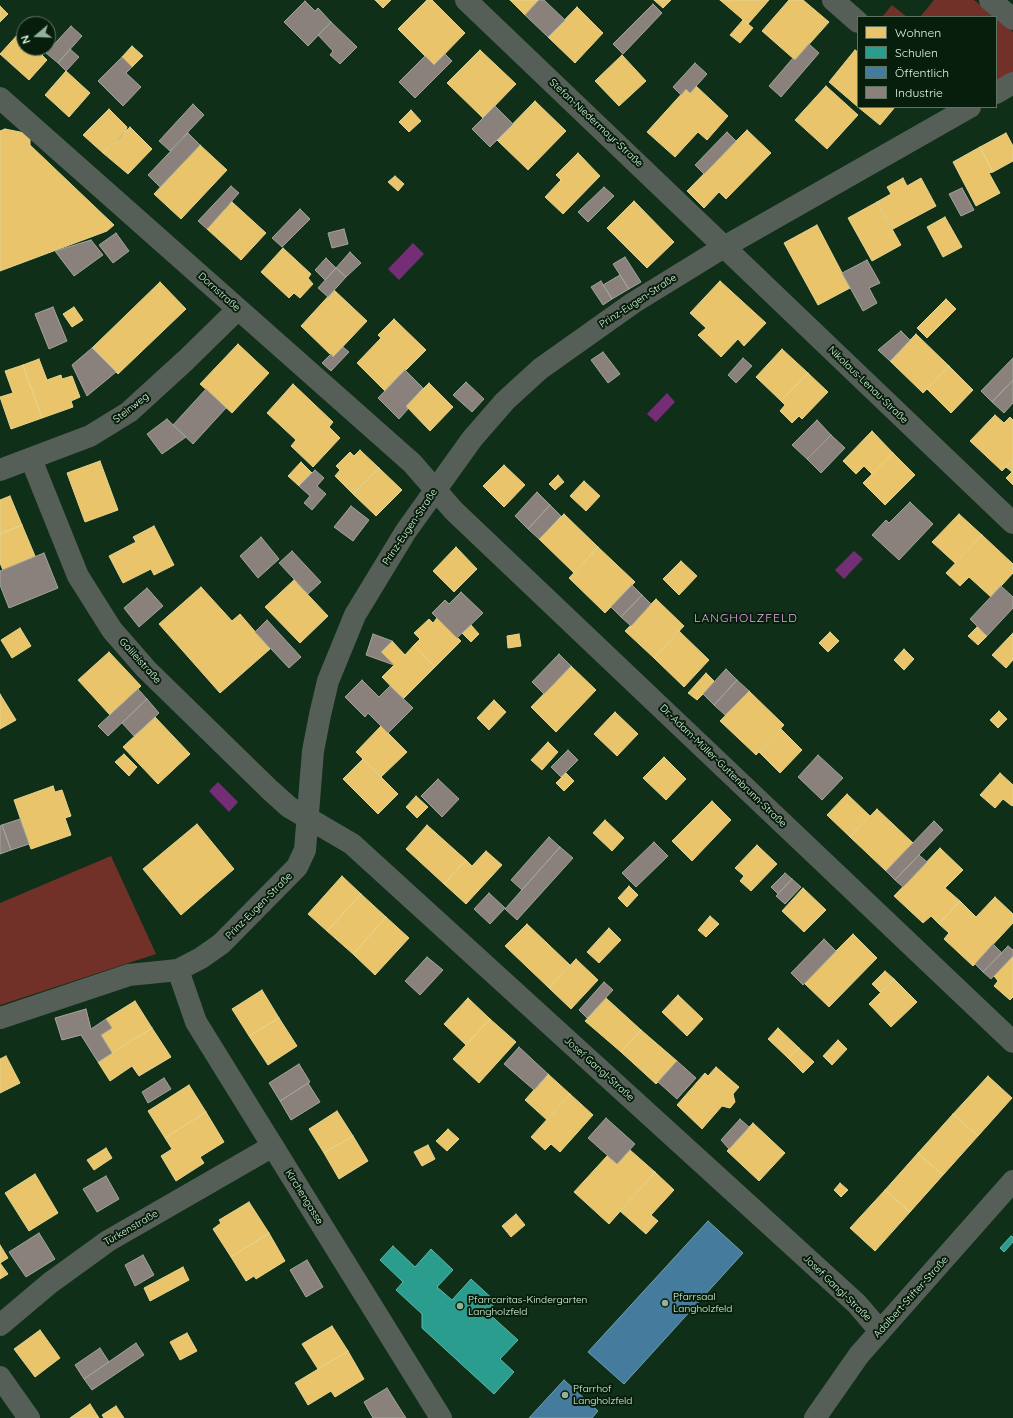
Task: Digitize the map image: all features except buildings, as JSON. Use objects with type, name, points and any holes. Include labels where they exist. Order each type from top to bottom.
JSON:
[{"type":"street","name":"Stefan-Niedermayr-Straße","points":[[466,0],[724,247]]},
{"type":"street","points":[[833,0],[857,21]]},
{"type":"street","points":[[990,0],[1013,19]]},
{"type":"street","points":[[997,92],[1013,83]]},
{"type":"street","name":"Dornstraße","points":[[1,102],[238,308],[412,463],[436,489]]},
{"type":"street","name":"Prinz-Eugen-Straße","points":[[0,1018],[129,975],[178,970],[201,958],[221,944],[297,867],[304,850],[313,751],[320,715],[328,681],[340,648],[355,615],[406,531],[472,439],[505,401],[540,369],[633,303],[724,247],[959,110]]},
{"type":"street","name":"Nikolaus-Lenau-Straße","points":[[724,247],[1013,523]]},
{"type":"street","name":"Steinweg","points":[[0,470],[90,436],[129,412],[186,360],[238,308]]},
{"type":"street","name":"Galileistraße","points":[[32,459],[78,576],[112,630],[146,669],[270,790],[290,807],[308,819]]},
{"type":"street","name":"Dr.-Adam-Müller-Guttenbrunn-Straße","points":[[436,489],[454,511],[1013,1042]]},
{"type":"street","name":"Josef Gangl-Straße","points":[[308,819],[352,844],[857,1304],[880,1331]]},
{"type":"street","name":"Kirchengasse","points":[[178,970],[196,1022],[441,1418]]},
{"type":"street","name":"Türkenstraße","points":[[0,1325],[50,1283],[102,1245],[273,1146]]},
{"type":"street","name":"Adalbert-Stifter-Straße","points":[[815,1418],[859,1355],[1013,1182]]},
{"type":"street","points":[[0,1377],[30,1418]]},
{"type":"shaded area","points":[[934,0],[974,0],[994,16],[921,16]]},
{"type":"shaded area","points":[[892,5],[906,16],[883,16]]},
{"type":"shaded area","points":[[997,19],[1013,32],[1013,73],[997,82]]},
{"type":"shaded area","points":[[413,243],[424,254],[399,280],[388,269]]},
{"type":"shaded area","points":[[667,393],[675,402],[656,422],[647,414]]},
{"type":"shaded area","points":[[854,551],[863,559],[844,579],[835,570]]},
{"type":"shaded area","points":[[218,782],[238,802],[229,812],[209,791]]},
{"type":"shaded area","points":[[111,856],[156,954],[0,1005],[0,903]]},
{"type":"place","name":"Pfarrsaal Langholzfeld","points":[[665,1303]]},
{"type":"place","name":"Pfarrcaritas-Kindergarten Langholzfeld","points":[[460,1306]]},
{"type":"place","name":"Pfarrhof Langholzfeld","points":[[565,1395]]},
{"type":"district","name":"LANGHOLZFELD","points":[[746,618]]}]
